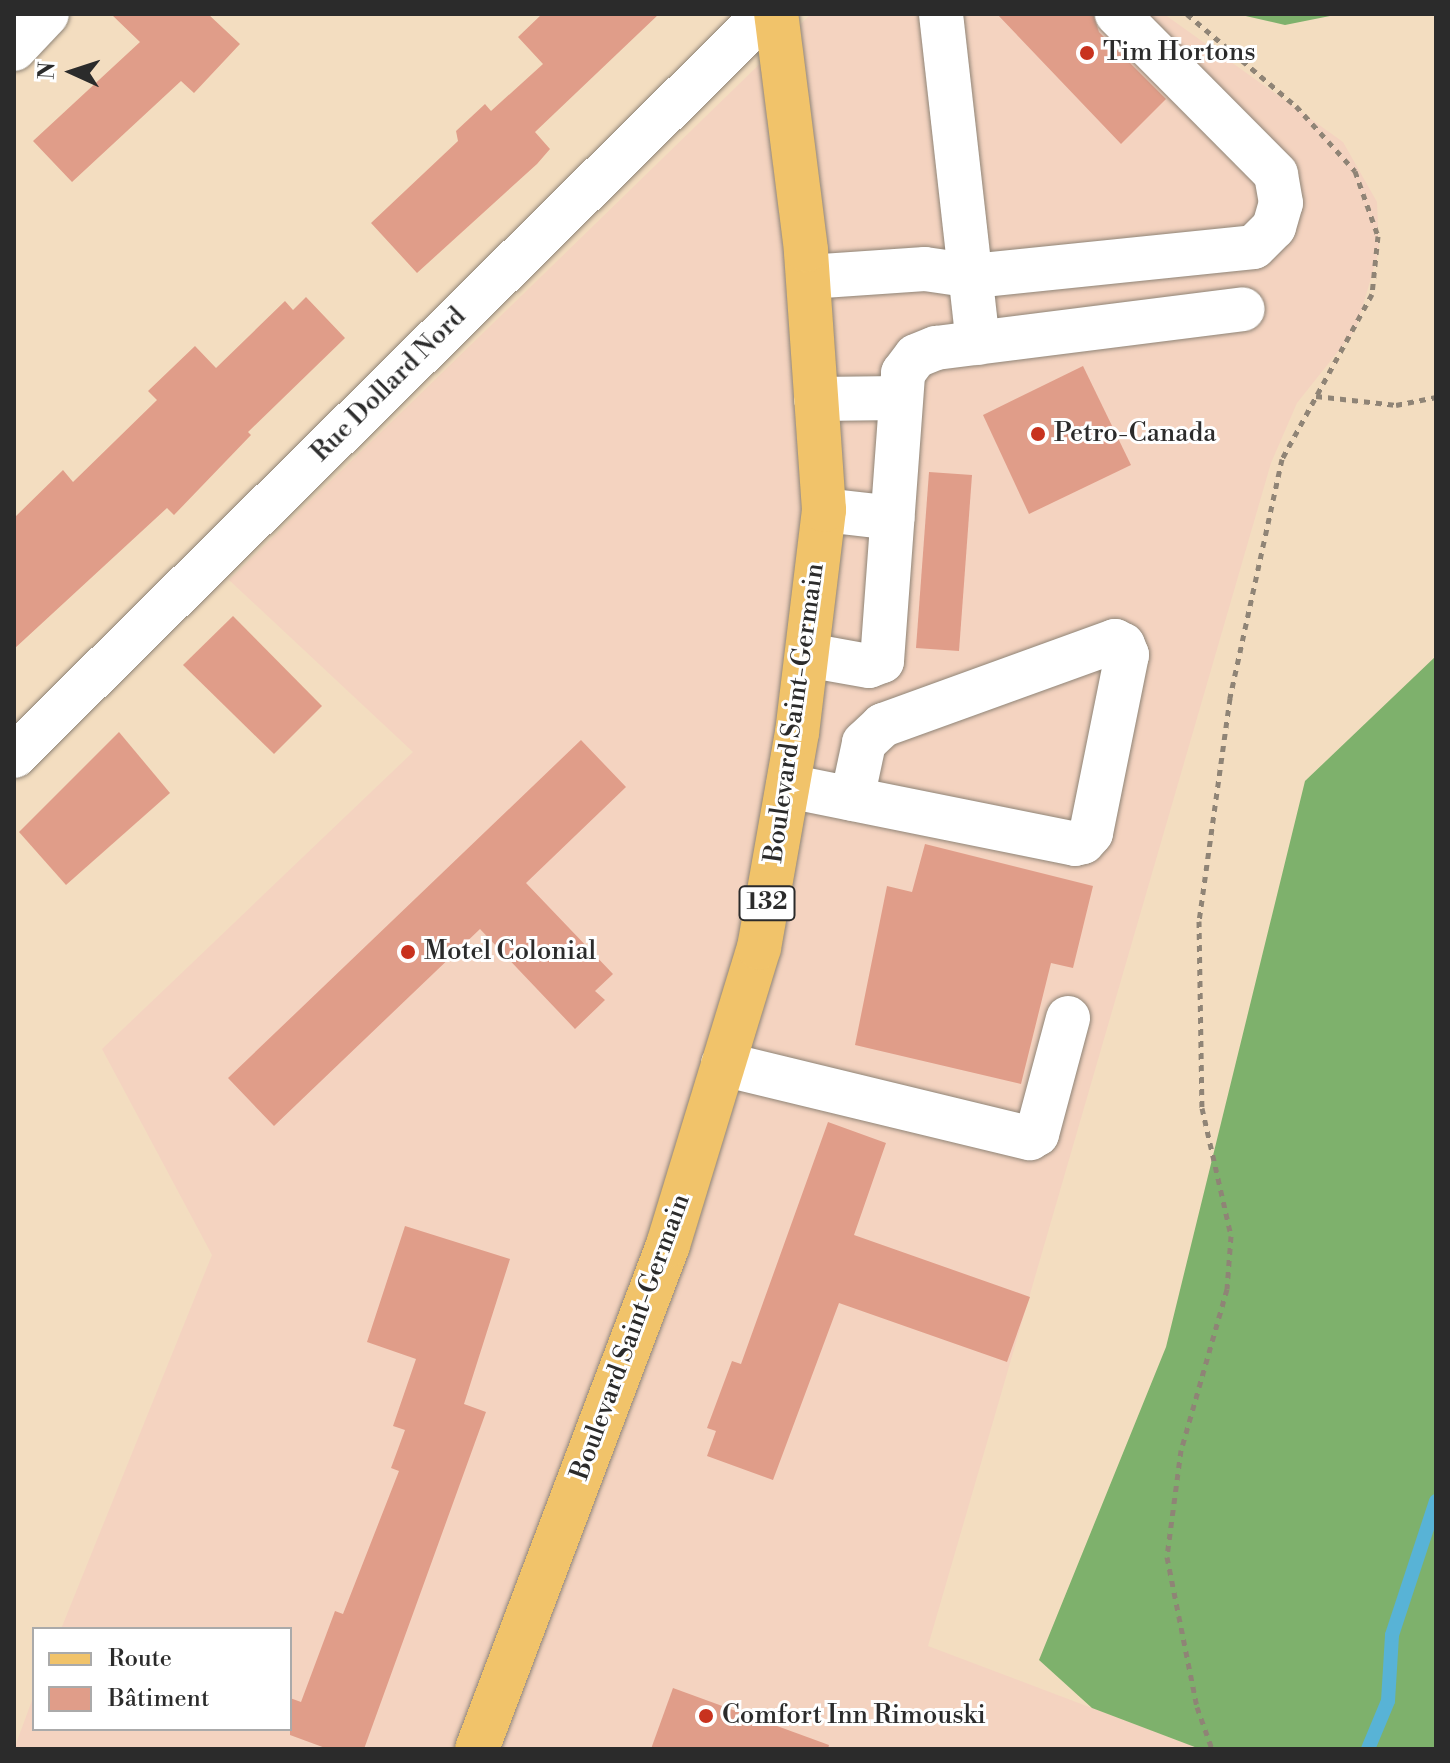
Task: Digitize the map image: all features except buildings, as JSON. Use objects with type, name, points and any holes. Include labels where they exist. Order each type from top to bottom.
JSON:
[{"type":"main road","name":"Boulevard Saint-Germain","points":[[477,1749],[668,1245],[759,948],[788,786],[824,510],[808,277],[776,14]]},
{"type":"street","points":[[14,49],[47,14]]},
{"type":"street","name":"Rue Dollard Nord","points":[[14,756],[765,14]]},
{"type":"street","points":[[941,14],[973,276],[978,343]]},
{"type":"street","points":[[808,277],[925,269],[973,276],[1254,247],[1274,227],[1281,203],[1276,174],[1117,14]]},
{"type":"street","points":[[807,655],[869,666],[882,661],[903,373],[916,356],[978,343],[1243,309]]},
{"type":"street","points":[[816,399],[901,398]]},
{"type":"street","points":[[824,510],[893,518]]},
{"type":"street","points":[[788,786],[852,799],[1083,842],[1091,833],[1127,655],[1123,645],[1115,641],[883,725],[864,743],[852,799]]},
{"type":"street","points":[[723,1064],[1030,1138],[1037,1134],[1068,1018]]},
{"type":"path","points":[[1187,14],[1296,106],[1355,171],[1378,236],[1372,294],[1282,459],[1215,782],[1199,921],[1202,1108],[1231,1236],[1227,1289],[1181,1450],[1167,1557],[1197,1707],[1212,1749]]},
{"type":"path","points":[[1316,396],[1396,405],[1436,397]]},
{"type":"shaded area","points":[[811,14],[1164,14],[1343,142],[1377,202],[1379,251],[1356,329],[1297,403],[1271,463],[928,1646],[1200,1749],[14,1749],[32,1700],[32,1731],[292,1731],[292,1627],[62,1627],[212,1255],[102,1049],[413,752],[229,580]]},
{"type":"green space","points":[[1237,14],[1340,14],[1285,25]]},
{"type":"green space","points":[[1436,656],[1436,1749],[1200,1749],[1092,1708],[1039,1660],[1166,1347],[1305,781]]},
{"type":"waterway","points":[[1368,1749],[1388,1701],[1392,1635],[1436,1501]]},
{"type":"place","name":"Tim Hortons","points":[[1087,53]]},
{"type":"place","name":"Petro-Canada","points":[[1038,434]]},
{"type":"place","name":"Motel Colonial","points":[[408,952]]},
{"type":"place","name":"Comfort Inn Rimouski","points":[[706,1716]]}]
